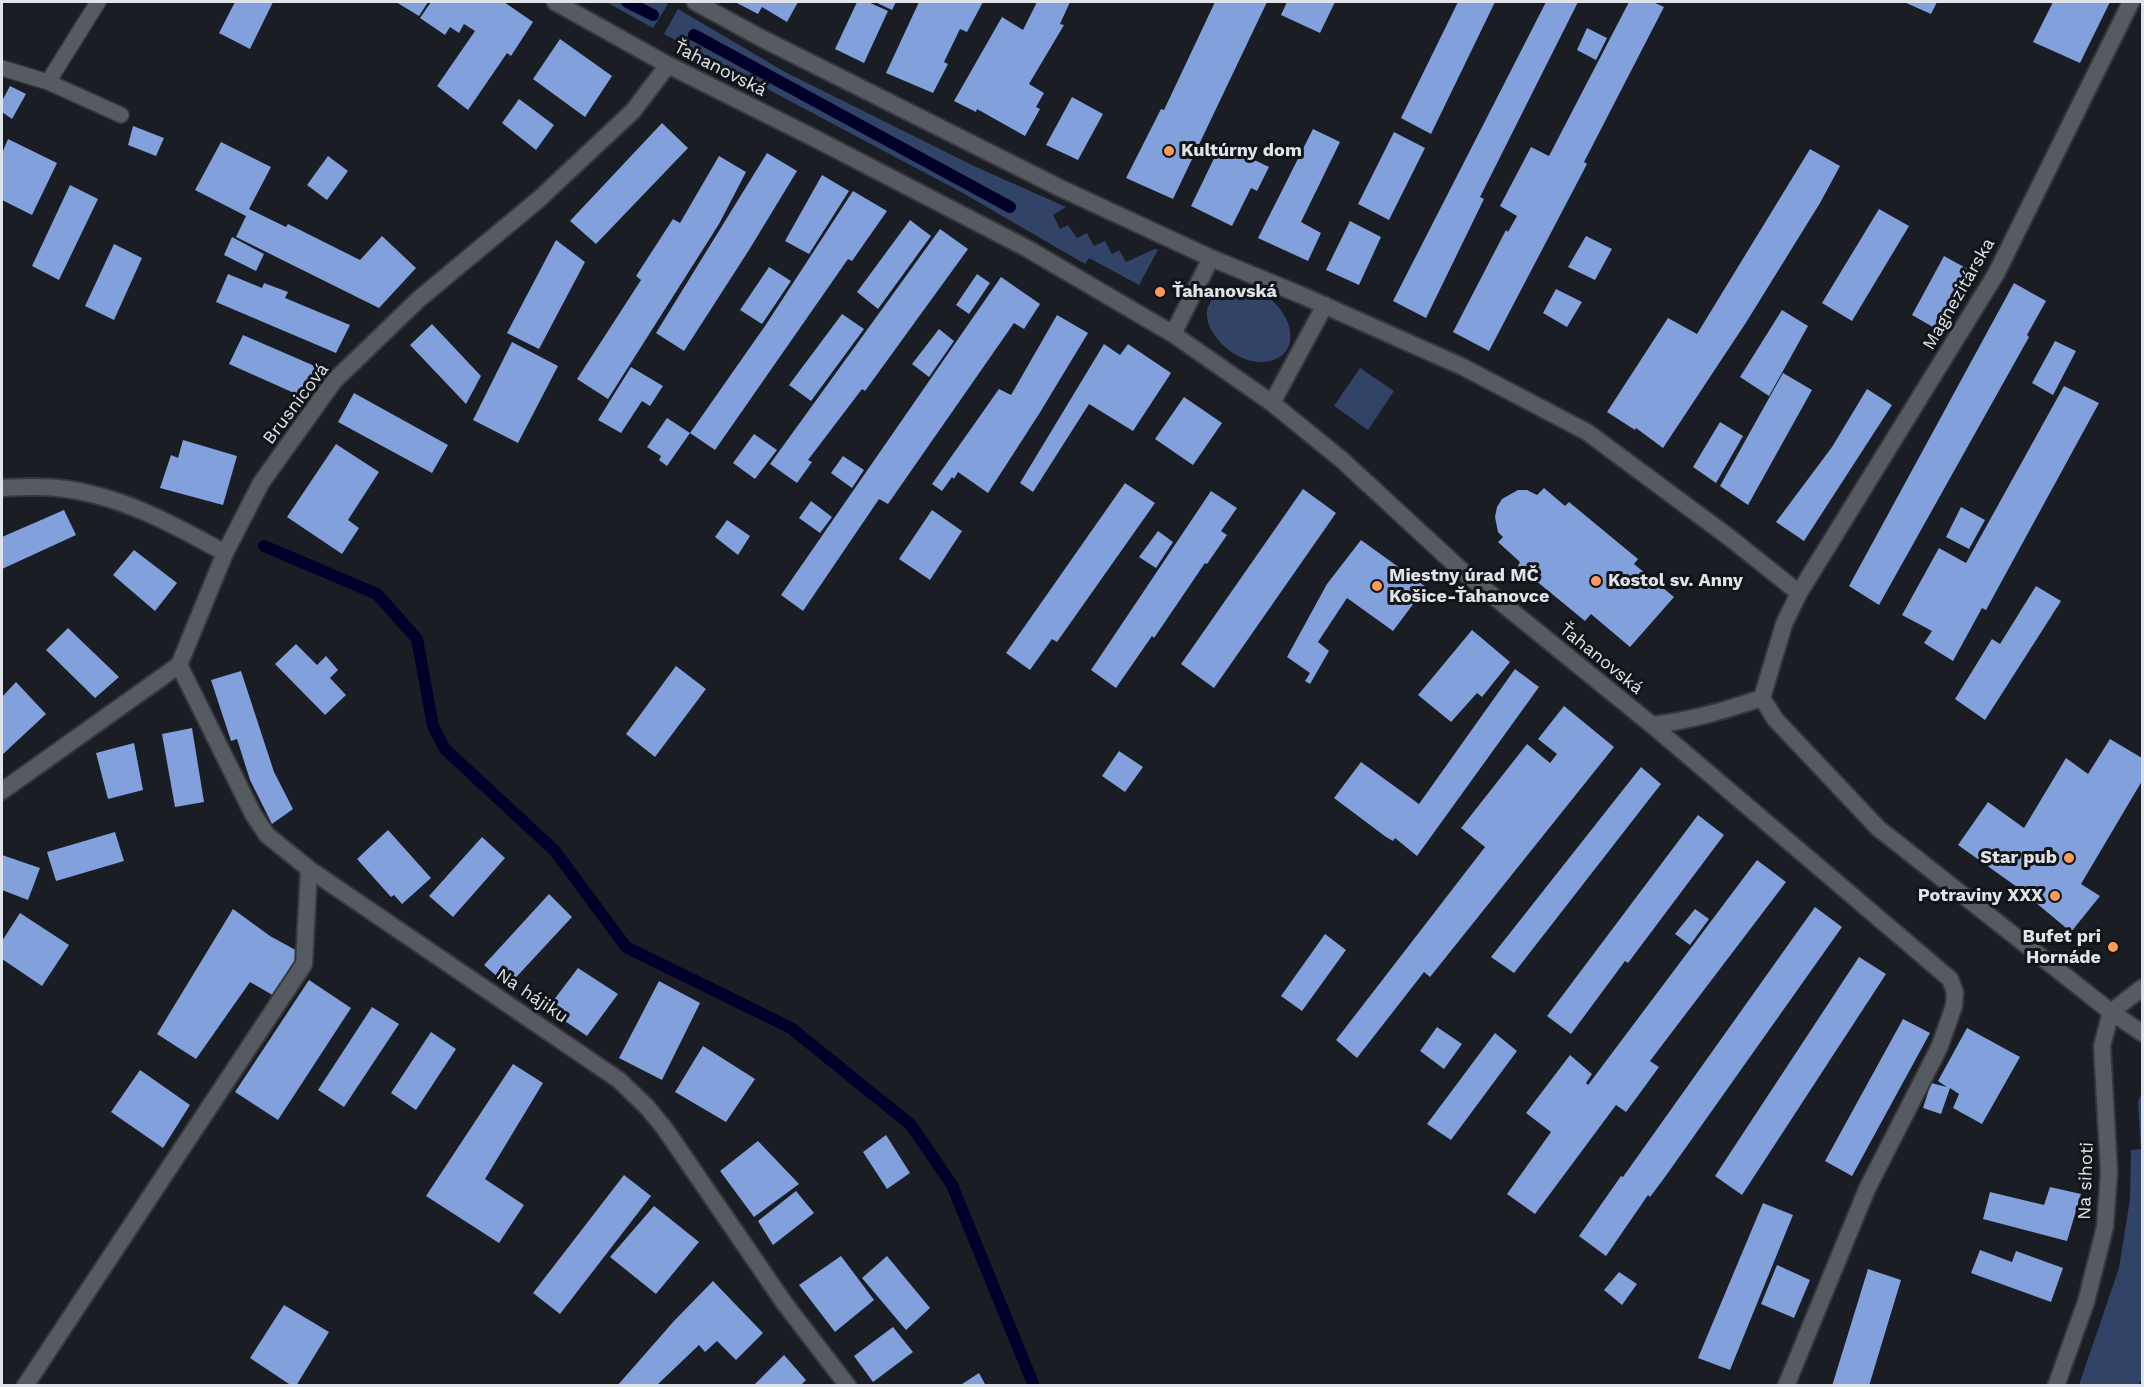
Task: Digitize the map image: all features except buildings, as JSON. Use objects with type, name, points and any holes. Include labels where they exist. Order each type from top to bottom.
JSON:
[{"type":"street","name":"Ťahanovská","points":[[555,2],[668,65],[1028,249],[1173,334],[1272,403],[1342,460],[1460,569],[1652,725],[1950,979],[1955,992],[1954,1006],[1939,1048],[1867,1189],[1786,1386]]},
{"type":"street","points":[[695,2],[760,38],[1060,188],[1211,258],[1325,305],[1463,367],[1587,432],[1730,537],[1799,593],[1784,624],[1762,698]]},
{"type":"street","name":"Magnezitárska","points":[[1799,593],[1996,274],[2131,2]]},
{"type":"street","name":"Brusnicová","points":[[180,664],[225,553],[261,483],[334,381],[419,299],[538,200],[633,111],[668,65]]},
{"type":"street","points":[[1173,334],[1211,258]]},
{"type":"street","points":[[1272,403],[1325,305]]},
{"type":"street","points":[[2,488],[58,488],[103,496],[163,519],[225,553]]},
{"type":"street","points":[[2,791],[180,664]]},
{"type":"street","name":"Na hájiku","points":[[180,664],[253,814],[267,835],[309,869],[619,1080],[647,1107],[665,1129],[785,1304],[848,1386]]},
{"type":"street","points":[[1652,725],[1687,721],[1762,698]]},
{"type":"street","points":[[1762,698],[1781,725],[1878,828],[2111,1012],[2142,1033]]},
{"type":"street","points":[[25,1386],[304,964],[309,869]]},
{"type":"street","points":[[2111,1012],[2142,988]]},
{"type":"street","name":"Na sihoti","points":[[2056,1386],[2086,1302],[2105,1227],[2109,1172],[2102,1046],[2111,1012]]},
{"type":"lane","points":[[48,82],[98,2]]},
{"type":"lane","points":[[2,68],[48,82],[121,115]]},
{"type":"shaded area","points":[[606,2],[664,2],[668,4],[653,28]]},
{"type":"shaded area","points":[[678,9],[785,72],[974,166],[1066,207],[1053,215],[1060,229],[1068,225],[1077,238],[1087,233],[1094,246],[1105,241],[1112,254],[1119,250],[1126,262],[1155,249],[1158,250],[1139,285],[1089,258],[1085,264],[961,192],[664,34]]},
{"type":"shaded area","points":[[1236,289],[1264,295],[1274,302],[1285,317],[1291,335],[1290,344],[1278,358],[1261,362],[1244,358],[1228,349],[1215,336],[1208,322],[1208,308],[1217,296]]},
{"type":"shaded area","points":[[1360,368],[1394,391],[1368,430],[1334,406]]},
{"type":"shaded area","points":[[2142,1093],[2142,1379],[2138,1385],[2079,1385],[2119,1268],[2130,1199],[2131,1150],[2141,1149],[2138,1102]]},
{"type":"waterway","points":[[627,2],[653,15]]},
{"type":"waterway","points":[[694,35],[1010,207]]},
{"type":"waterway","points":[[264,546],[377,594],[417,639],[433,726],[445,749],[555,851],[626,947],[791,1028],[911,1125],[952,1185],[1034,1386]]},
{"type":"place","name":"Kultúrny dom","points":[[1169,151]]},
{"type":"place","name":"Ťahanovská","points":[[1160,292]]},
{"type":"place","name":"Kostol sv. Anny","points":[[1596,581]]},
{"type":"place","name":"Miestny úrad MČ Košice-Ťahanovce","points":[[1377,586]]},
{"type":"place","name":"Star pub","points":[[2069,858]]},
{"type":"place","name":"Potraviny XXX","points":[[2055,896]]},
{"type":"place","name":"Bufet pri Hornáde","points":[[2113,947]]}]
